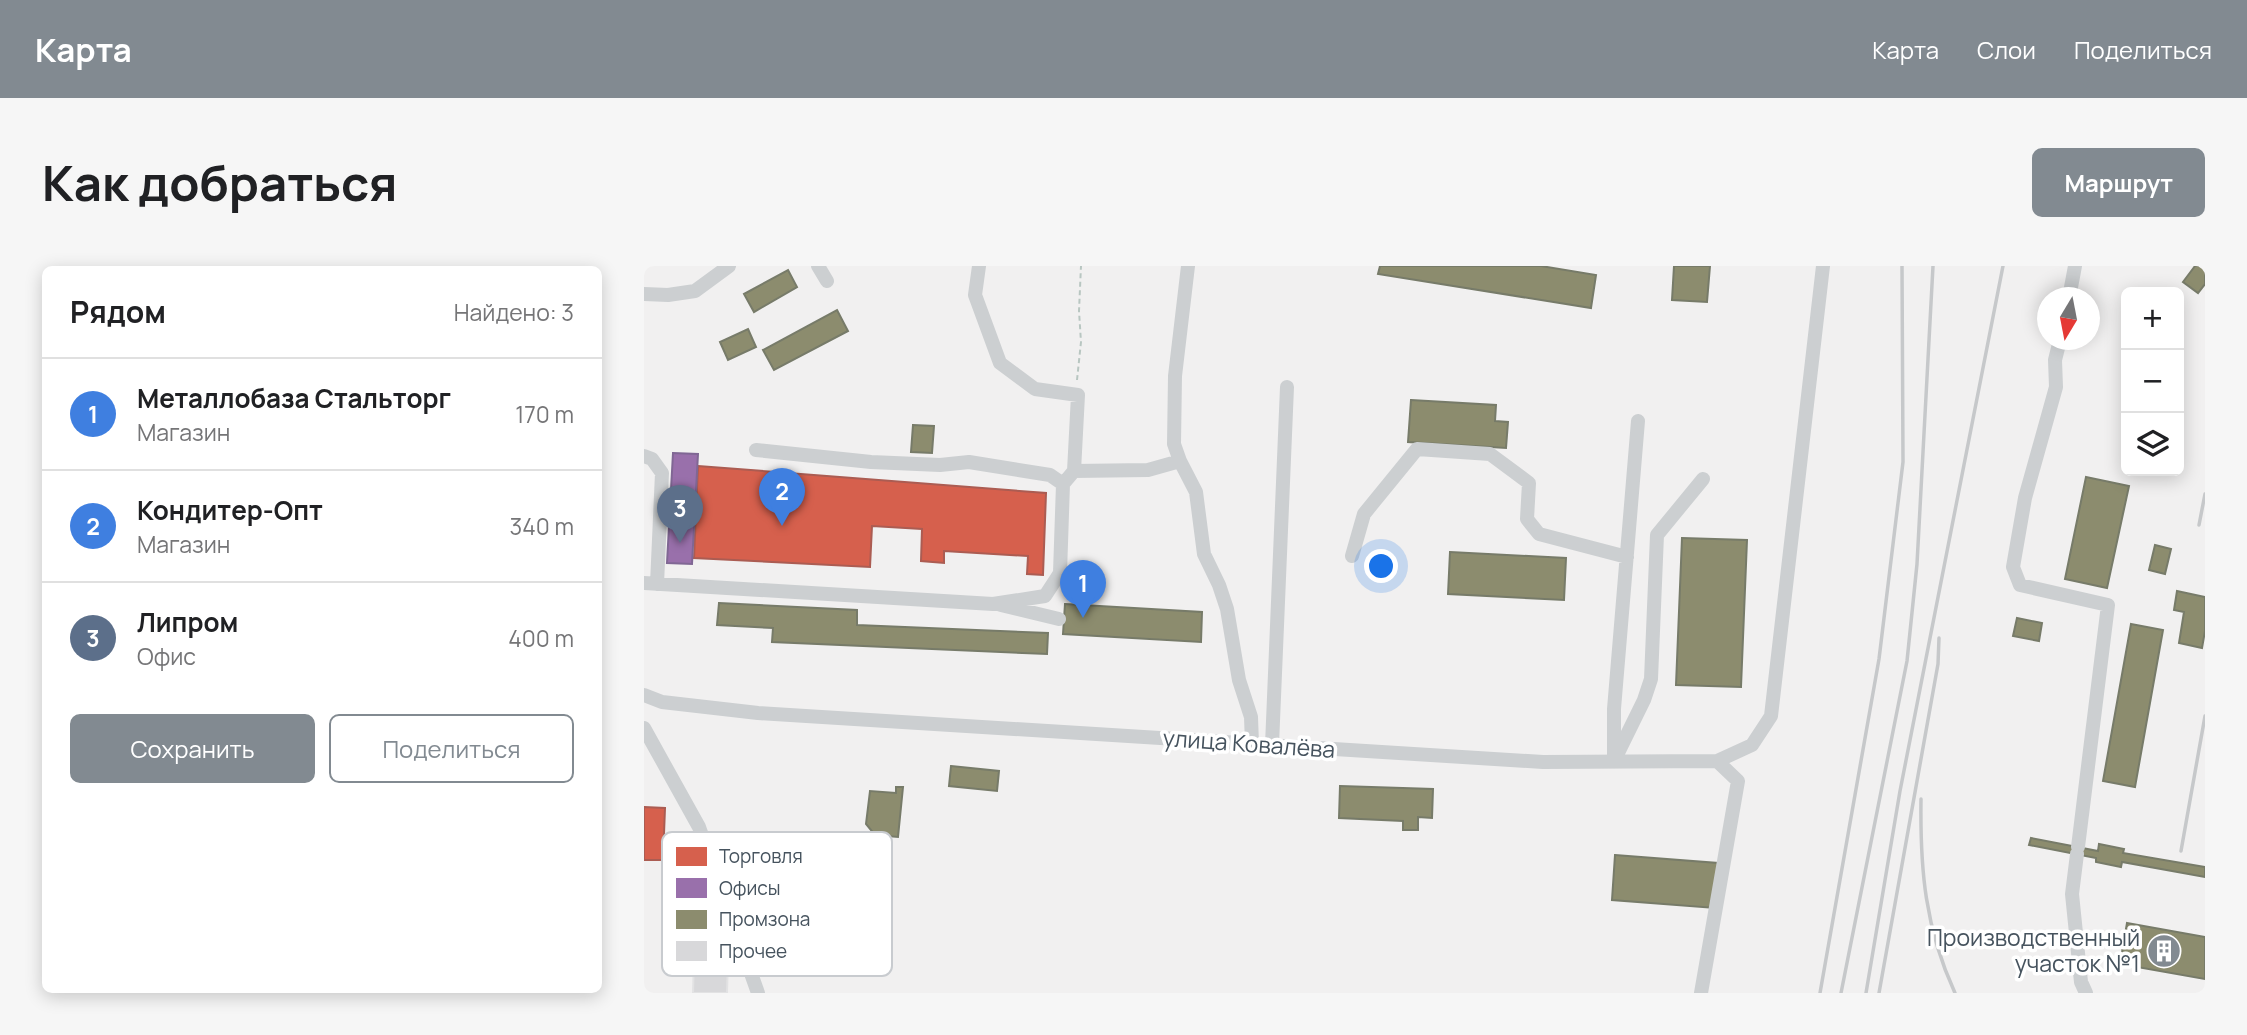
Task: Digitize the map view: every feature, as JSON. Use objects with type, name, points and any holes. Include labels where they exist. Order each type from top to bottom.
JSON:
[{"type":"street","points":[[644,294],[668,295],[695,291],[729,266]]},
{"type":"street","points":[[818,266],[827,281]]},
{"type":"street","points":[[979,266],[975,295],[1000,363],[1035,389],[1078,396],[1074,471],[1063,484],[1060,573],[1045,596],[993,604]]},
{"type":"street","points":[[1188,266],[1175,376],[1174,444],[1196,492],[1204,554],[1227,610],[1239,680],[1251,718],[1252,744]]},
{"type":"street","name":"улица Ковалёва","points":[[644,695],[662,702],[758,713],[1543,762],[1717,761],[1752,745],[1772,716],[1823,266]]},
{"type":"street","points":[[2071,287],[2076,266]]},
{"type":"street","points":[[2058,350],[2056,387],[2025,498],[2013,567],[2020,585],[2108,605],[2072,894],[2081,982],[2086,993]]},
{"type":"street","points":[[1272,745],[1287,387]]},
{"type":"street","points":[[1614,761],[1614,709],[1638,421]]},
{"type":"street","points":[[1352,556],[1364,514],[1417,449],[1490,454],[1529,483],[1527,519],[1539,534],[1627,557]]},
{"type":"street","points":[[756,450],[871,462],[940,465],[969,462],[1050,475],[1063,484]]},
{"type":"street","points":[[644,456],[652,459],[662,473],[650,584],[993,604],[1059,619]]},
{"type":"street","points":[[1074,471],[1148,470],[1180,461]]},
{"type":"street","points":[[1614,761],[1644,700],[1651,679],[1657,535],[1703,479]]},
{"type":"street","points":[[644,728],[701,832]]},
{"type":"street","points":[[1701,993],[1738,781],[1717,761]]},
{"type":"street","points":[[752,976],[758,993]]},
{"type":"path","points":[[1078,396],[1081,266]]},
{"type":"building: Торговля","points":[[698,466],[1046,493],[1043,575],[1027,574],[1028,556],[944,551],[944,563],[921,561],[922,529],[872,526],[870,567],[694,558]]},
{"type":"building: Торговля","points":[[644,807],[665,808],[662,860],[644,860]]},
{"type":"building: Офисы","points":[[673,453],[698,454],[692,564],[667,563]]},
{"type":"building: Промзона","points":[[1380,266],[1541,266],[1596,275],[1591,308],[1378,274]]},
{"type":"building: Промзона","points":[[1674,266],[1710,266],[1707,302],[1672,300]]},
{"type":"building: Промзона","points":[[2195,266],[2205,266],[2205,284],[2198,293],[2183,282]]},
{"type":"building: Промзона","points":[[788,270],[797,287],[754,312],[744,294]]},
{"type":"building: Промзона","points":[[837,310],[848,331],[774,370],[763,350]]},
{"type":"building: Промзона","points":[[748,329],[756,347],[728,360],[720,342]]},
{"type":"building: Промзона","points":[[1411,400],[1496,405],[1495,421],[1508,422],[1506,448],[1408,442]]},
{"type":"building: Промзона","points":[[913,425],[934,426],[932,453],[911,452]]},
{"type":"building: Промзона","points":[[2086,477],[2129,486],[2107,588],[2065,579]]},
{"type":"building: Промзона","points":[[1682,538],[1747,540],[1741,687],[1676,685]]},
{"type":"building: Промзона","points":[[2155,545],[2171,549],[2165,574],[2149,570]]},
{"type":"building: Промзона","points":[[1450,552],[1566,558],[1564,600],[1448,594]]},
{"type":"building: Промзона","points":[[2177,591],[2205,597],[2202,648],[2179,643],[2184,612],[2174,610]]},
{"type":"building: Промзона","points":[[719,603],[857,610],[857,625],[1048,633],[1047,654],[772,642],[773,628],[717,625]]},
{"type":"building: Промзона","points":[[1065,604],[1202,612],[1201,642],[1063,634]]},
{"type":"building: Промзона","points":[[2017,618],[2042,623],[2039,641],[2013,636]]},
{"type":"building: Промзона","points":[[2131,624],[2163,630],[2135,787],[2103,781]]},
{"type":"building: Промзона","points":[[951,766],[999,771],[997,791],[949,786]]},
{"type":"building: Промзона","points":[[1340,786],[1433,789],[1432,818],[1418,817],[1418,830],[1403,830],[1403,821],[1339,818]]},
{"type":"building: Промзона","points":[[896,787],[903,787],[898,837],[892,836],[892,832],[873,832],[866,824],[870,791],[896,793]]},
{"type":"building: Промзона","name":"Производственный участок №1","points":[[2031,838],[2098,851],[2099,844],[2124,849],[2123,853],[2205,867],[2205,877],[2122,862],[2121,867],[2096,862],[2096,858],[2029,845]]},
{"type":"building: Промзона","points":[[1615,855],[1718,863],[1715,908],[1612,900]]},
{"type":"building: Промзона","name":"Производственный участок №1","points":[[2127,923],[2205,937],[2205,979],[2120,964]]},
{"type":"building: Прочее","points":[[693,976],[728,976],[727,993],[693,993]]},
{"type":"railway","points":[[1820,993],[1879,659],[1903,462],[1902,266]]},
{"type":"railway","points":[[1841,993],[1907,661],[1917,564],[1933,266]]},
{"type":"railway","points":[[1866,993],[1900,791],[2003,266]]},
{"type":"railway","points":[[2199,525],[2205,494]]},
{"type":"railway","points":[[1879,993],[1938,664],[1939,638]]},
{"type":"railway","points":[[2181,851],[2205,716]]},
{"type":"railway","points":[[1921,799],[1926,898],[1937,945],[1955,993]]},
{"type":"place","name":"Кондитер-Опт","points":[[782,526]]},
{"type":"place","name":"Липром","points":[[680,543]]},
{"type":"place","name":"Металлобаза Стальторг","points":[[1083,618]]},
{"type":"place","name":"Производственный участок №1","points":[[2164,951]]}]
